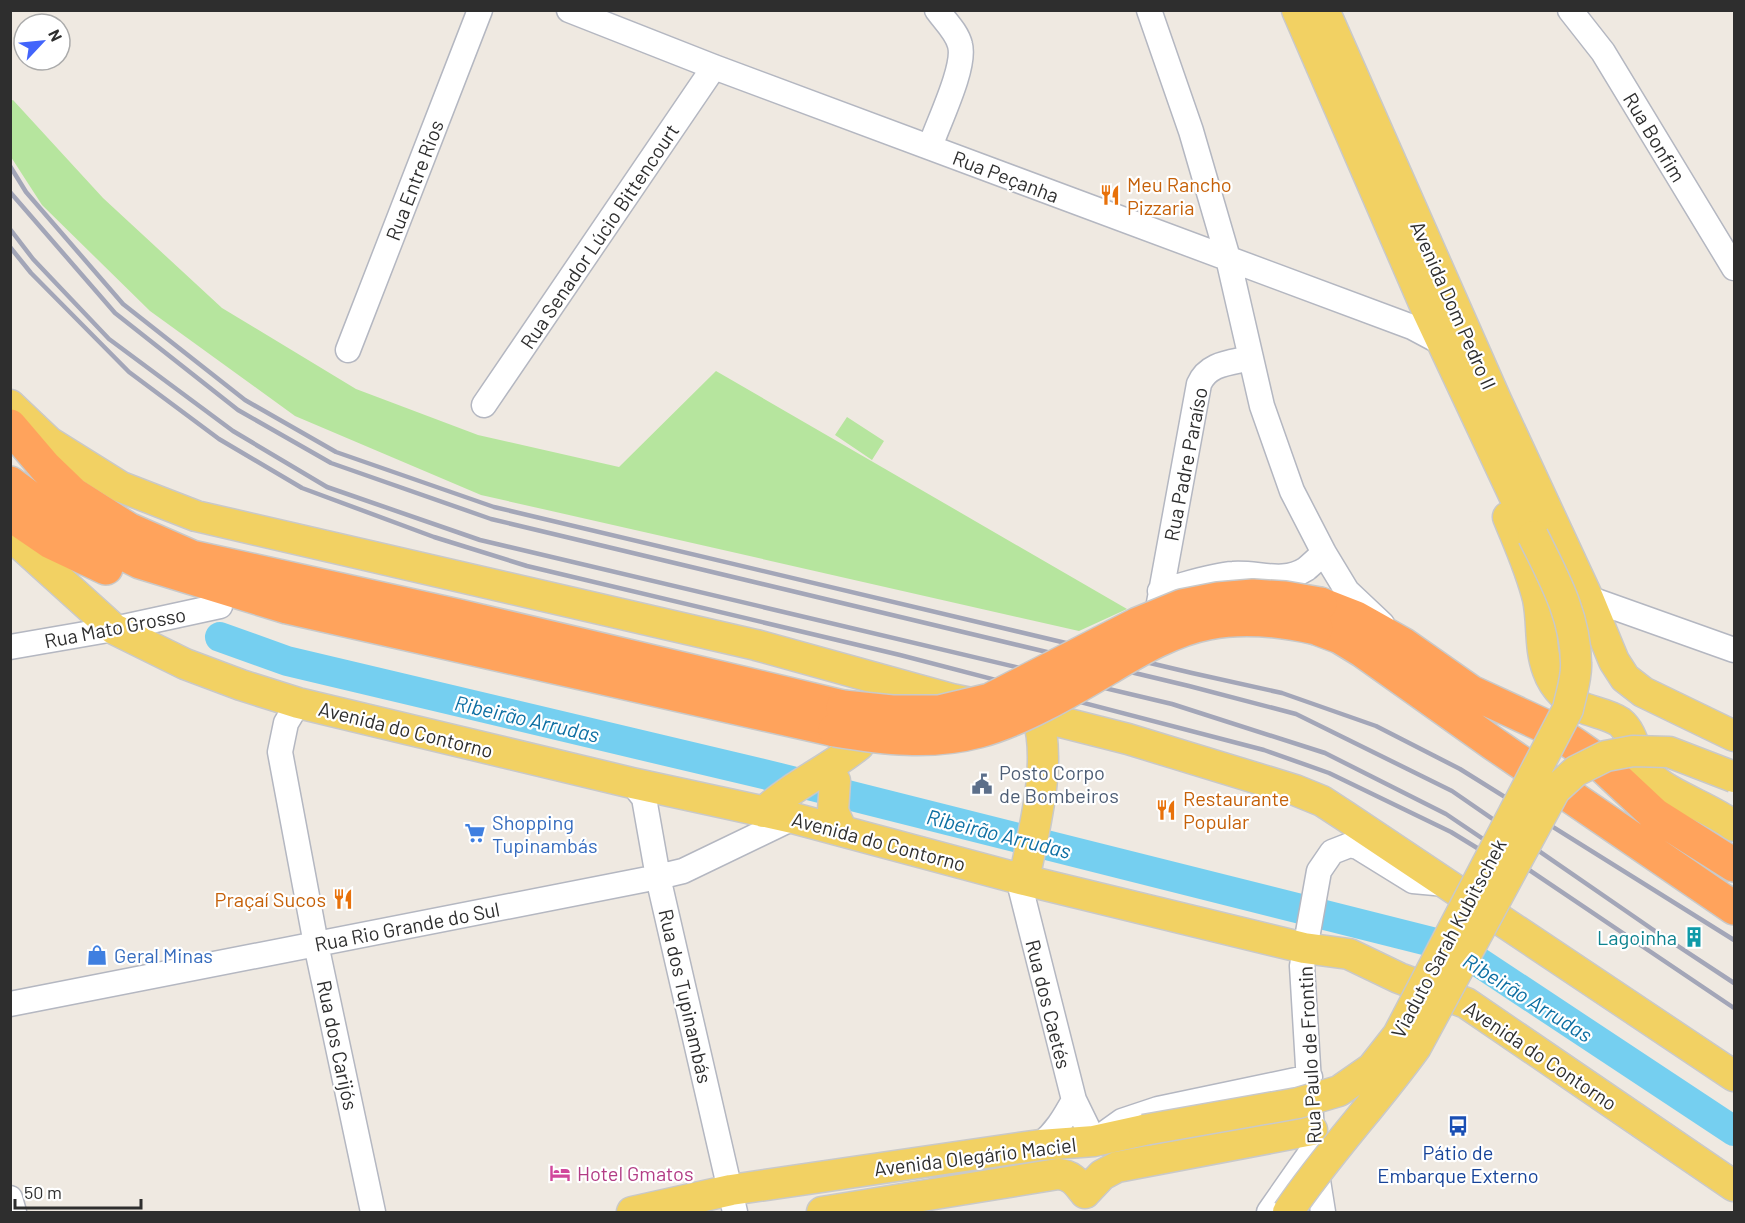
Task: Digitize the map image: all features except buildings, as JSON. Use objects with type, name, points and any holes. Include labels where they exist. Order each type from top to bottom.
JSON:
[{"type":"highway","name":"Avenida do Contorno","points":[[10,426],[45,467],[74,494],[128,529],[192,557],[459,616],[822,782]]},
{"type":"highway","name":"Avenida do Contorno","points":[[10,483],[83,533],[140,562],[287,607],[822,782]]},
{"type":"highway","points":[[10,514],[51,543],[148,587],[220,606],[287,607]]},
{"type":"highway","name":"Avenida do Contorno","points":[[822,782],[872,736],[914,740],[953,737],[981,730],[1041,705],[1144,646],[1183,629],[1229,620],[1275,620],[1318,616],[1356,618],[1404,645],[1471,692],[1551,729],[1574,744],[1594,758],[1655,814],[1734,865]]},
{"type":"highway","name":"Avenida do Contorno","points":[[1318,616],[1340,637],[1364,651],[1494,744],[1732,906]]},
{"type":"main road","name":"Avenida Dom Pedro II","points":[[1297,10],[1442,343],[1533,536]]},
{"type":"main road","name":"Avenida Dom Pedro II","points":[[1324,10],[1496,400],[1588,598],[1614,661],[1625,678],[1643,692],[1734,736]]},
{"type":"main road","points":[[10,405],[49,442],[121,487],[196,516],[756,645],[951,699],[1036,716],[1128,739],[1295,790],[1322,801],[1450,884],[1734,1076]]},
{"type":"main road","points":[[1480,425],[1502,501],[1527,563],[1538,601],[1548,671],[1555,685],[1564,696],[1583,708],[1619,722],[1627,729],[1639,761],[1648,774],[1661,784],[1734,826]]},
{"type":"main road","name":"Avenida do Contorno","points":[[10,535],[114,629],[185,664],[298,703],[632,783],[822,782],[1026,881],[1306,936],[1399,978],[1466,1003],[1734,1186]]},
{"type":"main road","name":"Viaduto Sarah Kubitschek","points":[[1094,1142],[1144,1130],[1298,1103],[1339,1091],[1372,1068],[1398,1035],[1568,709],[1577,665],[1573,630],[1560,590],[1533,536]]},
{"type":"main road","points":[[756,645],[855,691],[863,698],[866,707],[859,745],[822,782]]},
{"type":"main road","points":[[822,782],[951,699]]},
{"type":"main road","points":[[1026,881],[1040,795],[1043,744],[1042,732],[1036,716]]},
{"type":"main road","name":"Viaduto Sarah Kubitschek","points":[[1288,1212],[1310,1179],[1390,1084],[1416,1047],[1555,790],[1576,771],[1606,756],[1633,751],[1670,752],[1734,777]]},
{"type":"main road","points":[[1451,935],[1509,875]]},
{"type":"main road","points":[[1087,1203],[1102,1175],[1117,1167],[1313,1139]]},
{"type":"main road","points":[[1087,1203],[1084,1163],[1086,1154],[1094,1142]]},
{"type":"main road","name":"Avenida Olegário Maciel","points":[[632,1212],[733,1201],[1040,1145],[1094,1142]]},
{"type":"main road","name":"Avenida Olegário Maciel","points":[[822,1212],[1058,1174],[1074,1179],[1087,1203]]},
{"type":"street","name":"Rua Entre Rios","points":[[348,350],[480,10]]},
{"type":"street","name":"Rua Peçanha","points":[[569,10],[714,67],[1412,327],[1442,343]]},
{"type":"street","points":[[930,147],[962,62],[960,45],[953,31],[937,10]]},
{"type":"street","points":[[1149,10],[1191,131],[1228,258],[1262,406],[1292,491],[1324,553],[1347,591],[1404,645]]},
{"type":"street","name":"Rua Bonfim","points":[[1570,10],[1603,52],[1734,268]]},
{"type":"street","name":"Rua Senador Lúcio Bittencourt","points":[[484,405],[714,67]]},
{"type":"street","name":"Rua Padre Paraíso","points":[[1251,358],[1214,368],[1204,373],[1199,384],[1160,597],[1231,574],[1249,573],[1275,577],[1292,575],[1305,569],[1324,553]]},
{"type":"street","points":[[1588,598],[1734,650]]},
{"type":"street","name":"Rua Mato Grosso","points":[[10,647],[114,629],[220,606]]},
{"type":"street","name":"Rua dos Carijós","points":[[298,703],[286,723],[280,752],[316,944],[373,1212]]},
{"type":"street","name":"Rua Rio Grande do Sul","points":[[10,1004],[683,871],[822,782]]},
{"type":"street","name":"Rua dos Tupinambás","points":[[632,783],[644,798],[658,877],[733,1201]]},
{"type":"street","name":"Rua Paulo de Frontin","points":[[1323,1212],[1313,1139],[1302,966],[1319,871],[1332,852],[1350,845],[1358,847],[1413,881],[1450,884]]},
{"type":"street","name":"Rua dos Caetés","points":[[1026,881],[1074,1100],[1094,1142]]},
{"type":"street","name":"Avenida Olegário Maciel","points":[[1094,1142],[1122,1121],[1158,1109],[1310,1077]]},
{"type":"street","points":[[1040,1145],[1062,1122],[1074,1100]]},
{"type":"street","points":[[1269,1212],[1313,1139]]},
{"type":"street","points":[[10,1198],[14,1212]]},
{"type":"green space","points":[[13,100],[103,198],[222,308],[356,389],[478,435],[619,467],[716,371],[1127,609],[1079,631],[481,495],[295,416],[150,311],[42,205],[11,157],[10,101]]},
{"type":"green space","points":[[847,417],[884,441],[872,460],[835,435]]},
{"type":"waterway","name":"Ribeirão Arrudas","points":[[220,637],[287,661],[780,778],[1436,943],[1477,961],[1734,1131]]},
{"type":"railway","points":[[10,166],[26,192],[123,304],[245,400],[336,452],[494,507],[1282,693],[1376,726],[1460,769],[1734,940]]},
{"type":"railway","points":[[10,192],[115,313],[238,410],[331,463],[491,519],[1189,686],[1296,714],[1452,791],[1734,983]]},
{"type":"railway","points":[[10,229],[33,259],[109,339],[233,431],[327,487],[480,540],[1172,704],[1325,753],[1446,814],[1734,1008]]},
{"type":"railway","points":[[10,247],[31,273],[129,372],[219,439],[302,488],[434,537],[527,566],[900,655],[1264,750],[1329,773],[1451,832],[1523,876]]},
{"type":"place","name":"Meu Rancho Pizzaria","points":[[1110,195]]},
{"type":"place","name":"Posto Corpo de Bombeiros","points":[[982,784]]},
{"type":"place","name":"Restaurante Popular","points":[[1166,810]]},
{"type":"place","name":"Shopping Tupinambás","points":[[475,833]]},
{"type":"place","name":"Praçaí Sucos","points":[[343,899]]},
{"type":"place","name":"Lagoinha","points":[[1694,937]]},
{"type":"place","name":"Geral Minas","points":[[97,955]]},
{"type":"place","name":"Pátio de Embarque Externo","points":[[1458,1126]]},
{"type":"place","name":"Hotel Gmatos","points":[[560,1173]]}]
